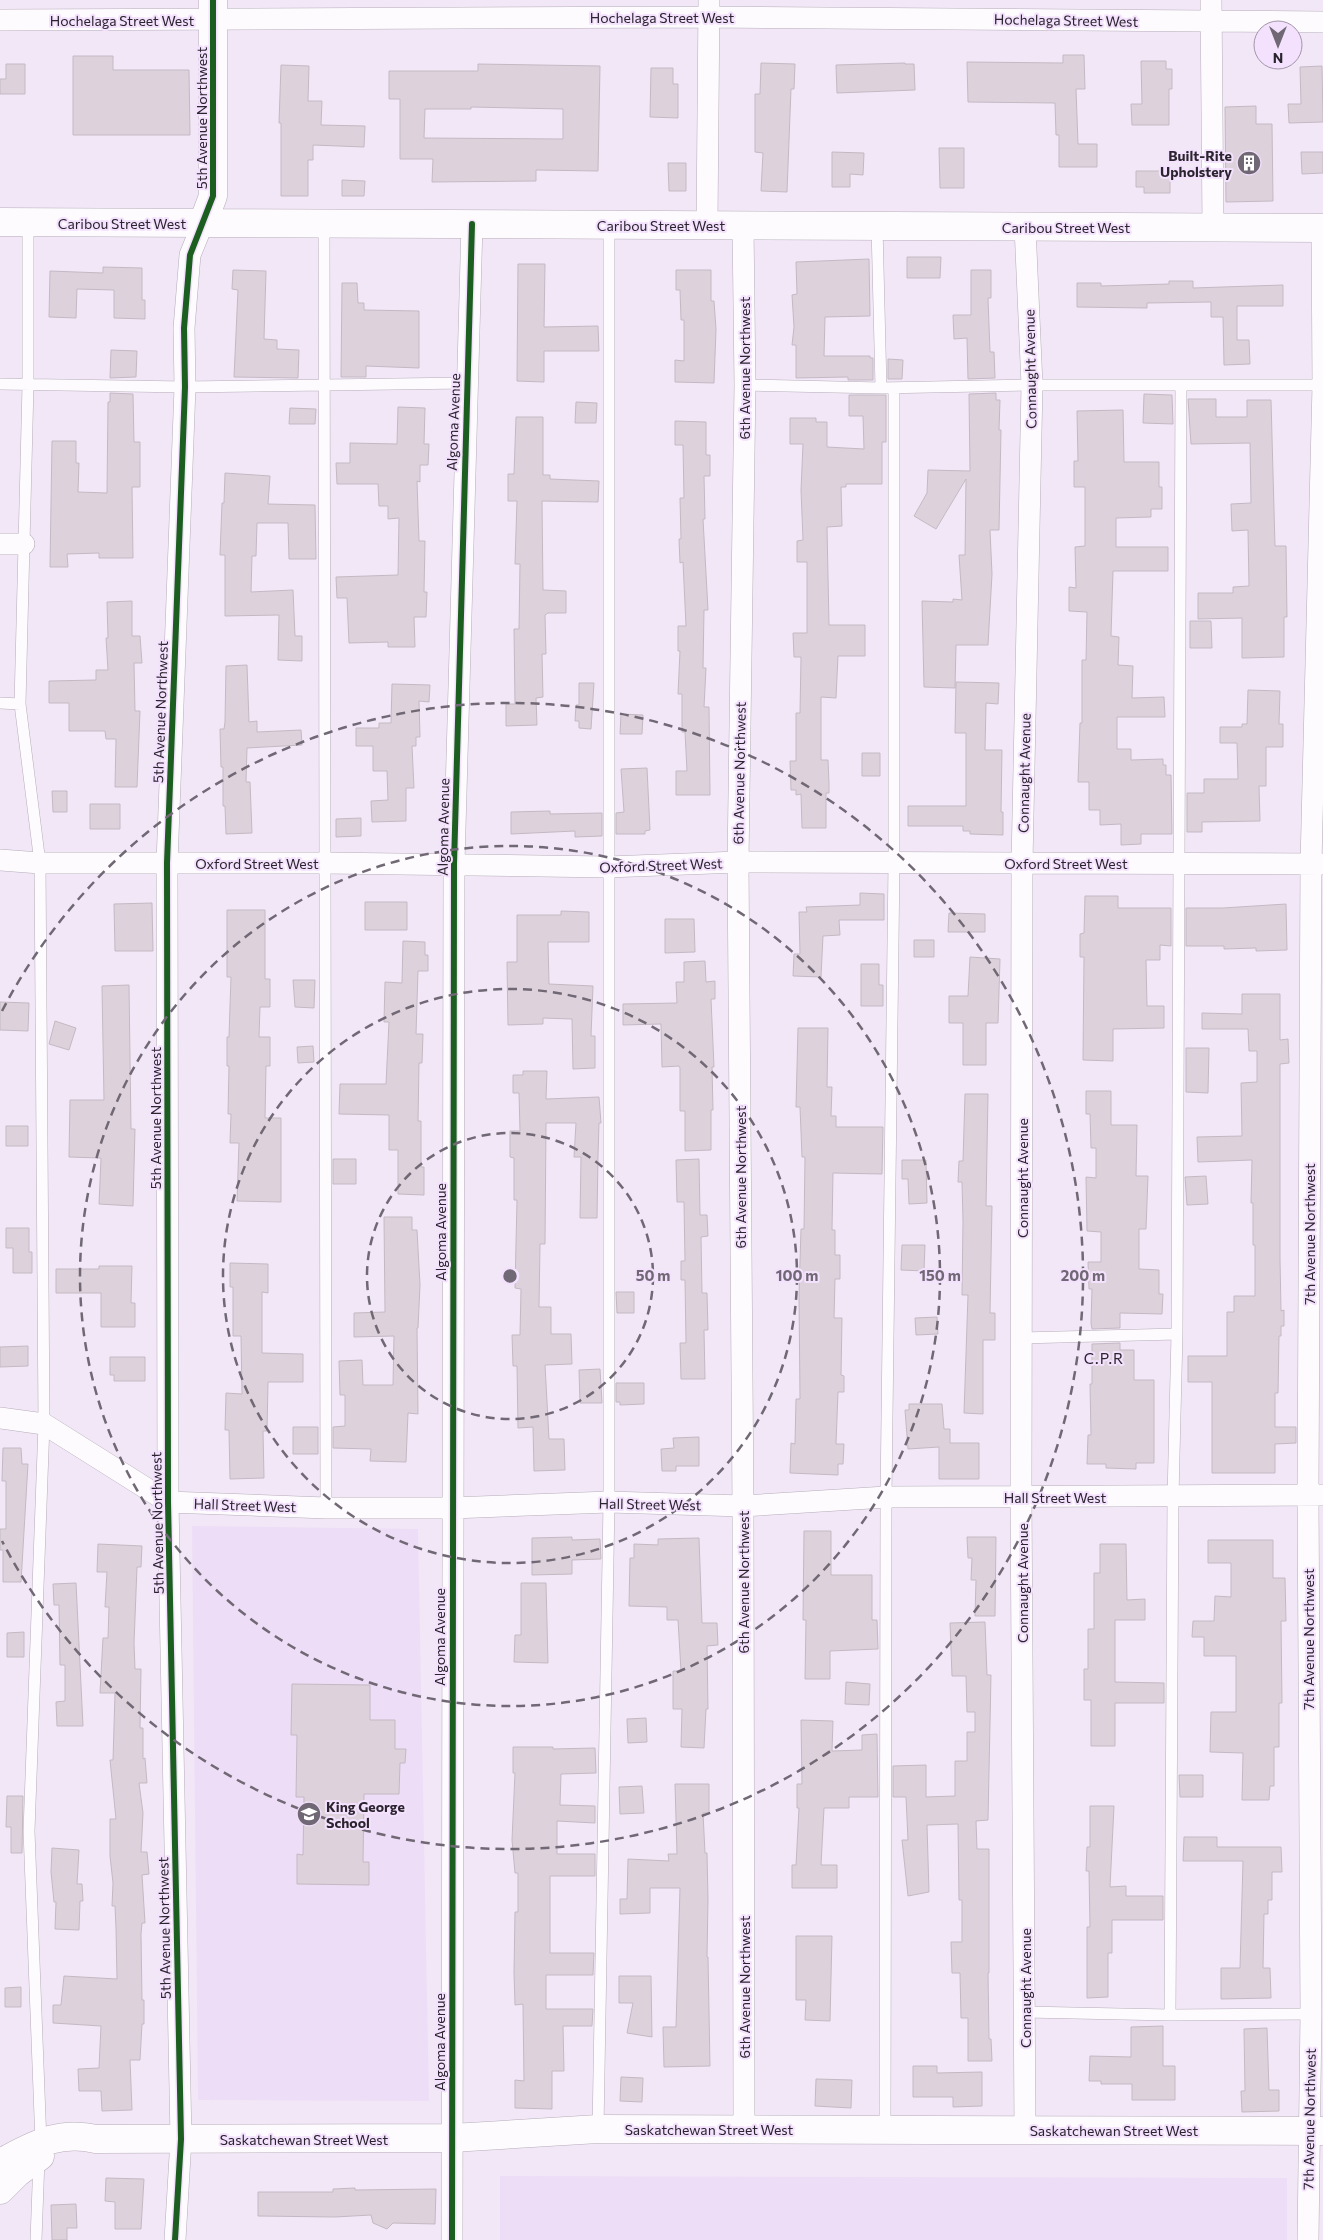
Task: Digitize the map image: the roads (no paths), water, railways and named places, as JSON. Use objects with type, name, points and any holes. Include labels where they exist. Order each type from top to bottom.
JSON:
[{"type":"street","points":[[1211,0],[1212,228]]},
{"type":"street","points":[[707,225],[709,8]]},
{"type":"street","name":"Hochelaga Street West","points":[[0,20],[213,9],[709,8],[1211,22],[1323,22]]},
{"type":"street","name":"5th Avenue Northwest","points":[[175,2240],[181,2139],[168,1502],[167,864],[185,387],[184,328],[190,254],[213,196],[213,9]]},
{"type":"street","name":"Caribou Street West","points":[[0,222],[1323,228]]},
{"type":"street","name":"Algoma Avenue","points":[[452,2240],[454,864],[466,383],[472,224]]},
{"type":"street","name":"6th Avenue Northwest","points":[[743,226],[745,385],[738,862],[743,1506],[744,2130]]},
{"type":"street","name":"Connaught Avenue","points":[[1026,227],[1032,385],[1022,863],[1021,1497],[1026,2130]]},
{"type":"street","name":"7th Avenue Northwest","points":[[1308,2240],[1316,2131],[1311,2014],[1316,1383],[1317,864],[1323,228]]},
{"type":"street","points":[[0,544],[24,544]]},
{"type":"street","name":"Oxford Street West","points":[[0,860],[40,863],[326,863],[608,867],[738,862],[1178,862],[1317,864]]},
{"type":"street","name":"Hall Street West","points":[[0,1418],[44,1424],[168,1502],[326,1508],[452,1508],[608,1502],[743,1506],[886,1497],[1315,1495]]},
{"type":"street","name":"Saskatchewan Street West","points":[[0,2163],[81,2136],[96,2139],[452,2138],[598,2129],[1316,2131]]},
{"type":"street","name":"Saskatchewan Street West","points":[[0,2190],[40,2149]]},
{"type":"lane","points":[[28,222],[28,385],[20,704],[40,863],[44,1424],[29,1831],[40,2149],[36,2240]]},
{"type":"lane","points":[[324,224],[326,1508]]},
{"type":"lane","points":[[598,2129],[608,1502],[609,225]]},
{"type":"lane","points":[[877,226],[881,388]]},
{"type":"lane","points":[[0,384],[185,387],[466,383]]},
{"type":"lane","points":[[745,385],[881,388],[1032,385],[1323,385]]},
{"type":"lane","points":[[1170,2015],[1173,1497],[1177,1334],[1180,386]]},
{"type":"lane","points":[[885,2130],[886,1497],[894,862],[894,388]]},
{"type":"lane","points":[[0,703],[20,704]]},
{"type":"lane","points":[[1021,1338],[1177,1334]]},
{"type":"lane","points":[[1025,2012],[1170,2015],[1311,2014]]},
{"type":"place","name":"Built-Rite Upholstery","points":[[1249,163]]},
{"type":"place","name":"King George School","points":[[309,1814]]},
{"type":"district","name":"C.P.R","points":[[1104,1358]]}]
